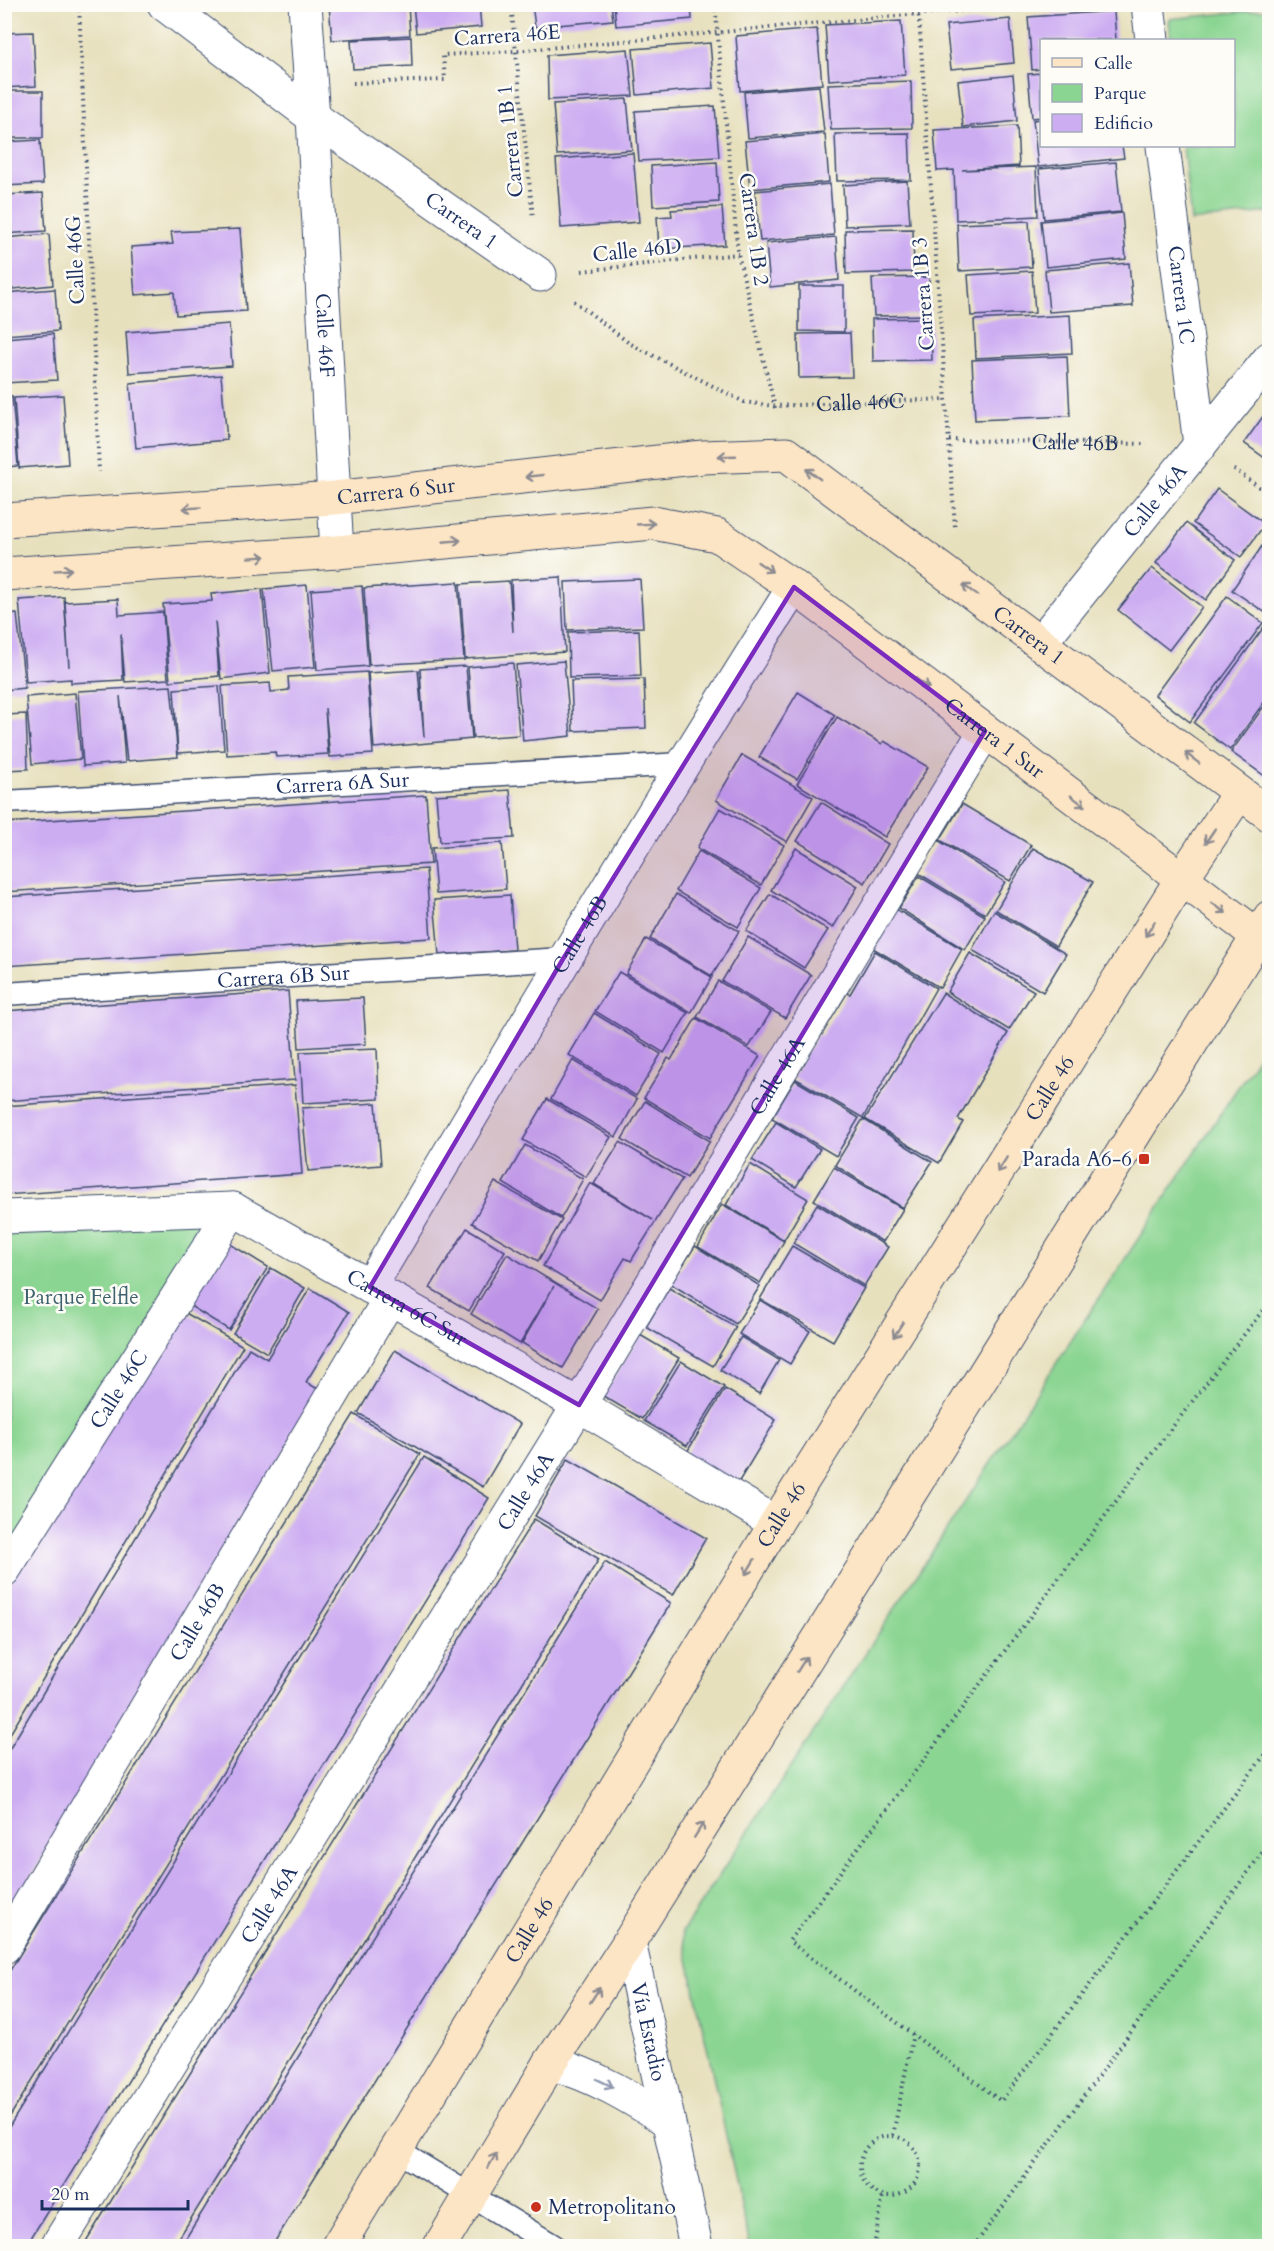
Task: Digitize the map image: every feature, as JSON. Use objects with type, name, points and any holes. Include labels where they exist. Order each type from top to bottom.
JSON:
[{"type":"street","name":"Carrera 1","points":[[164,4],[313,117],[540,275]]},
{"type":"street","name":"Calle 46F","points":[[305,4],[337,552]]},
{"type":"street","points":[[1148,4],[1152,39]]},
{"type":"street","name":"Carrera 1C","points":[[1163,147],[1200,445]]},
{"type":"street","name":"Calle 46A","points":[[1040,643],[1269,358]]},
{"type":"street","name":"Carrera 6 Sur","points":[[4,520],[334,498],[703,457],[786,454]]},
{"type":"street","name":"Carrera 1","points":[[786,454],[1269,815]]},
{"type":"street","name":"Carrera 1 Sur","points":[[337,552],[653,523],[717,535],[794,586],[1181,880],[1265,933]]},
{"type":"street","points":[[4,574],[337,552]]},
{"type":"street","name":"Calle 46B","points":[[4,1947],[380,1293],[563,959],[794,586]]},
{"type":"street","name":"Calle 46A","points":[[57,2247],[579,1405],[985,730]]},
{"type":"street","name":"Calle 46","points":[[338,2247],[776,1523],[1181,880],[1239,793]]},
{"type":"street","points":[[440,2247],[550,2063],[629,1942],[1265,933]]},
{"type":"street","points":[[4,1217],[233,1209]]},
{"type":"street","name":"Carrera 6C Sur","points":[[233,1209],[579,1405],[776,1523]]},
{"type":"street","name":"Calle 46C","points":[[4,1570],[233,1209]]},
{"type":"street","name":"Vía Estadio","points":[[629,1942],[696,2247]]},
{"type":"street","name":"Vía Estadio","points":[[550,2063],[580,2071],[621,2091],[668,2121]]},
{"type":"lane","name":"Carrera 6A Sur","points":[[4,802],[682,764]]},
{"type":"lane","name":"Carrera 6B Sur","points":[[4,994],[563,959]]},
{"type":"lane","points":[[396,2150],[554,2247]]},
{"type":"path","name":"Calle 46G","points":[[79,4],[101,514]]},
{"type":"path","name":"Carrera 1B 1","points":[[511,4],[540,275]]},
{"type":"path","name":"Carrera 1B 2","points":[[715,4],[738,254],[786,454]]},
{"type":"path","name":"Carrera 1B 3","points":[[918,4],[958,581]]},
{"type":"path","name":"Carrera 46E","points":[[311,84],[445,80],[443,55],[515,51],[717,31],[1054,4]]},
{"type":"path","name":"Calle 46D","points":[[540,275],[738,254]]},
{"type":"path","points":[[540,275],[629,343],[744,402],[774,406]]},
{"type":"path","name":"Calle 46C","points":[[774,406],[946,399]]},
{"type":"path","name":"Calle 46B","points":[[949,440],[1200,445]]},
{"type":"path","points":[[1269,1301],[1140,1469],[789,1941],[1001,2101],[1269,1748]]},
{"type":"path","points":[[974,2247],[1269,1842]]},
{"type":"path","points":[[893,2135],[913,2034]]},
{"type":"path","points":[[893,2135],[908,2141],[918,2154],[920,2170],[914,2185],[900,2195],[883,2195],[870,2189],[861,2176],[859,2161],[866,2147],[878,2138],[893,2135]]},
{"type":"path","points":[[874,2247],[883,2195]]},
{"type":"highlighted area","points":[[794,587],[985,731],[579,1405],[370,1287],[563,959]]},
{"type":"green space","points":[[1269,9],[1269,212],[1191,221],[1183,147],[1235,147],[1235,39],[1171,39],[1169,19]]},
{"type":"green space","points":[[1269,1040],[1269,2246],[750,2246],[682,1932]]},
{"type":"green space","name":"Parque Felfle","points":[[220,1215],[5,1561],[5,1224]]},
{"type":"building","points":[[413,4],[479,4],[481,27],[416,33]]},
{"type":"building","points":[[532,4],[611,4],[613,20],[535,27]]},
{"type":"building","points":[[614,4],[691,4],[692,19],[616,26]]},
{"type":"building","points":[[329,5],[408,5],[410,35],[332,40]]},
{"type":"building","points":[[1114,11],[1116,39],[1040,39],[1040,69],[1032,70],[1028,17]]},
{"type":"building","points":[[1010,19],[1014,63],[951,69],[946,25]]},
{"type":"building","points":[[901,21],[905,75],[829,80],[825,25]]},
{"type":"building","points":[[817,29],[822,84],[740,91],[736,36]]},
{"type":"building","points":[[33,32],[36,86],[4,88],[4,33]]},
{"type":"building","points":[[411,37],[412,66],[353,69],[351,40]]},
{"type":"building","points":[[710,43],[714,88],[637,95],[633,49]]},
{"type":"building","points":[[628,49],[633,96],[548,100],[547,55]]},
{"type":"building","points":[[1040,73],[1040,117],[1032,118],[1028,74]]},
{"type":"building","points":[[1013,75],[1017,121],[963,127],[958,81]]},
{"type":"building","points":[[911,81],[912,128],[831,130],[828,84]]},
{"type":"building","points":[[819,86],[824,132],[748,138],[744,92]]},
{"type":"building","points":[[4,91],[43,91],[43,138],[4,138]]},
{"type":"building","points":[[627,99],[632,150],[557,155],[553,104]]},
{"type":"building","points":[[715,106],[719,157],[639,161],[635,111]]},
{"type":"building","points":[[1040,119],[1040,147],[1122,147],[1124,158],[1038,167],[1033,120]]},
{"type":"building","points":[[1017,126],[1019,166],[962,170],[1036,167],[1038,216],[956,220],[954,170],[937,171],[934,130]]},
{"type":"building","points":[[909,133],[911,180],[837,181],[835,134]]},
{"type":"building","points":[[825,134],[829,182],[750,189],[745,141]]},
{"type":"building","points":[[40,140],[43,184],[4,186],[4,142]]},
{"type":"building","points":[[633,153],[639,222],[561,228],[556,159]]},
{"type":"building","points":[[717,162],[719,202],[653,206],[651,166]]},
{"type":"building","points":[[1116,162],[1121,212],[1044,219],[1039,169]]},
{"type":"building","points":[[907,181],[910,223],[845,226],[843,185]]},
{"type":"building","points":[[830,184],[834,235],[760,241],[755,191]]},
{"type":"building","points":[[43,193],[46,231],[4,234],[4,195]]},
{"type":"building","points":[[722,207],[725,245],[659,249],[657,217],[672,216],[671,210]]},
{"type":"building","points":[[1122,213],[1126,259],[1046,267],[1041,221]]},
{"type":"building","points":[[1029,221],[1032,267],[959,271],[957,224]]},
{"type":"building","points":[[240,229],[246,311],[176,315],[174,292],[135,295],[131,247],[173,244],[171,232]]},
{"type":"building","points":[[913,229],[914,272],[846,274],[845,230]]},
{"type":"building","points":[[49,234],[53,285],[4,290],[4,238]]},
{"type":"building","points":[[836,237],[839,280],[770,287],[766,243]]},
{"type":"building","points":[[1129,263],[1133,306],[1049,312],[1045,270]]},
{"type":"building","points":[[1032,271],[1035,313],[971,316],[968,275]]},
{"type":"building","points":[[929,277],[930,315],[874,316],[872,278]]},
{"type":"building","points":[[799,286],[844,286],[844,332],[799,331]]},
{"type":"building","points":[[55,289],[58,331],[4,335],[4,293]]},
{"type":"building","points":[[1070,315],[1072,353],[976,358],[974,320]]},
{"type":"building","points":[[931,318],[932,360],[873,361],[872,319]]},
{"type":"building","points":[[229,324],[232,366],[129,373],[126,332]]},
{"type":"building","points":[[850,333],[852,377],[799,378],[798,334]]},
{"type":"building","points":[[53,334],[57,380],[4,383],[4,338]]},
{"type":"building","points":[[1067,356],[1070,416],[975,420],[972,360]]},
{"type":"building","points":[[221,375],[227,440],[136,448],[130,383]]},
{"type":"building","points":[[63,395],[68,464],[19,468],[14,398]]},
{"type":"building","points":[[4,396],[12,396],[18,466],[4,467]]},
{"type":"building","points":[[1269,408],[1269,461],[1244,443]]},
{"type":"building","points":[[1217,489],[1265,524],[1241,557],[1193,523]]},
{"type":"building","points":[[1186,523],[1235,560],[1206,600],[1156,563]]},
{"type":"building","points":[[1269,536],[1269,615],[1232,590]]},
{"type":"building","points":[[1152,568],[1202,607],[1169,650],[1118,610]]},
{"type":"building","points":[[561,577],[565,652],[465,659],[460,584],[509,581],[513,632],[511,580]]},
{"type":"building","points":[[640,579],[643,627],[567,630],[565,582]]},
{"type":"building","points":[[458,582],[464,660],[369,665],[364,588]]},
{"type":"building","points":[[307,585],[315,667],[273,671],[264,589]]},
{"type":"building","points":[[362,586],[368,666],[317,670],[311,590]]},
{"type":"building","points":[[262,589],[270,673],[221,679],[215,621],[219,676],[170,681],[163,604],[212,601],[211,594]]},
{"type":"building","points":[[1227,596],[1263,623],[1190,722],[1155,695]]},
{"type":"building","points":[[64,597],[69,667],[65,602],[118,599],[119,615],[163,612],[168,679],[125,682],[121,634],[123,680],[71,683],[71,679],[26,682],[19,600]]},
{"type":"building","points":[[17,614],[25,688],[4,690],[4,615]]},
{"type":"building","points":[[1266,624],[1269,627],[1269,695],[1230,750],[1194,723]]},
{"type":"building","points":[[639,630],[641,676],[569,678],[568,632]]},
{"type":"building","points":[[564,661],[571,736],[523,741],[516,665]]},
{"type":"building","points":[[513,663],[519,735],[473,738],[468,667]]},
{"type":"building","points":[[466,666],[472,739],[374,748],[368,673],[418,670],[424,737],[420,669]]},
{"type":"building","points":[[367,672],[373,754],[330,757],[325,708],[328,754],[276,757],[275,752],[227,755],[222,686],[270,683],[271,692],[289,690],[288,677]]},
{"type":"building","points":[[644,679],[646,728],[573,731],[571,681]]},
{"type":"building","points":[[171,686],[178,757],[127,761],[120,696],[125,763],[83,766],[78,691]]},
{"type":"building","points":[[219,686],[224,750],[178,753],[174,689]]},
{"type":"building","points":[[798,692],[835,715],[797,779],[759,757]]},
{"type":"building","points":[[75,693],[81,759],[32,764],[26,697]]},
{"type":"building","points":[[1269,699],[1269,779],[1231,752]]},
{"type":"building","points":[[26,714],[28,769],[4,770],[4,715]]},
{"type":"building","points":[[837,717],[882,744],[884,741],[928,767],[885,837],[797,784]]},
{"type":"building","points":[[742,755],[813,797],[787,842],[716,800]]},
{"type":"building","points":[[510,790],[514,838],[440,842],[436,795]]},
{"type":"building","points":[[426,795],[431,864],[4,892],[4,823]]},
{"type":"building","points":[[821,802],[888,844],[865,883],[797,841]]},
{"type":"building","points":[[962,804],[1031,845],[1010,881],[940,840]]},
{"type":"building","points":[[720,808],[784,845],[761,885],[697,848]]},
{"type":"building","points":[[938,840],[1005,882],[985,914],[918,873]]},
{"type":"building","points":[[502,843],[506,889],[436,894],[432,848]]},
{"type":"building","points":[[796,848],[858,886],[833,928],[771,890]]},
{"type":"building","points":[[1033,848],[1093,882],[1056,946],[996,910]]},
{"type":"building","points":[[699,851],[761,888],[738,927],[676,891]]},
{"type":"building","points":[[426,869],[431,938],[4,966],[4,897]]},
{"type":"building","points":[[919,876],[985,916],[965,950],[899,908]]},
{"type":"building","points":[[676,894],[739,931],[712,976],[650,939]]},
{"type":"building","points":[[770,894],[828,930],[804,968],[746,931]]},
{"type":"building","points":[[510,895],[514,950],[439,955],[434,900]]},
{"type":"building","points":[[896,909],[962,949],[940,988],[873,948]]},
{"type":"building","points":[[994,911],[1066,954],[1043,992],[972,950]]},
{"type":"building","points":[[748,937],[811,975],[785,1018],[722,981]]},
{"type":"building","points":[[646,939],[712,977],[691,1013],[626,974]]},
{"type":"building","points":[[875,951],[936,988],[863,1118],[793,1077],[818,1034],[821,1036],[847,993],[850,994]]},
{"type":"building","points":[[970,953],[1034,991],[1009,1030],[947,992]]},
{"type":"building","points":[[619,972],[688,1013],[664,1053],[595,1011]]},
{"type":"building","points":[[718,981],[771,1012],[749,1047],[697,1017]]},
{"type":"building","points":[[288,991],[295,1080],[4,1101],[4,1011]]},
{"type":"building","points":[[943,993],[1008,1033],[958,1119],[963,1122],[939,1163],[865,1119]]},
{"type":"building","points":[[363,998],[366,1044],[299,1048],[296,1001]]},
{"type":"building","points":[[594,1013],[661,1054],[636,1096],[569,1055]]},
{"type":"building","points":[[696,1018],[760,1056],[710,1138],[644,1098],[668,1058],[671,1060]]},
{"type":"building","points":[[377,1049],[379,1099],[303,1103],[300,1052]]},
{"type":"building","points":[[573,1060],[637,1099],[616,1137],[551,1099]]},
{"type":"building","points":[[795,1080],[859,1118],[836,1156],[772,1118]]},
{"type":"building","points":[[295,1085],[302,1174],[4,1195],[4,1106]]},
{"type":"building","points":[[547,1099],[611,1137],[586,1177],[523,1140]]},
{"type":"building","points":[[645,1101],[710,1141],[687,1178],[622,1139]]},
{"type":"building","points":[[376,1103],[381,1165],[308,1171],[302,1108]]},
{"type":"building","points":[[863,1119],[932,1162],[903,1208],[835,1165]]},
{"type":"building","points":[[776,1122],[820,1149],[796,1187],[752,1160]]},
{"type":"building","points":[[620,1142],[682,1179],[631,1261],[625,1258],[600,1300],[543,1266],[590,1183],[653,1220],[594,1184]]},
{"type":"building","points":[[525,1145],[583,1179],[561,1218],[503,1183]]},
{"type":"building","points":[[750,1164],[808,1199],[784,1240],[726,1205]]},
{"type":"building","points":[[834,1167],[903,1209],[883,1242],[814,1200]]},
{"type":"building","points":[[495,1182],[562,1220],[538,1261],[472,1223]]},
{"type":"building","points":[[722,1204],[784,1241],[760,1283],[698,1247]]},
{"type":"building","points":[[817,1204],[888,1247],[864,1286],[793,1243]]},
{"type":"building","points":[[467,1228],[505,1251],[469,1311],[430,1288]]},
{"type":"building","points":[[225,1241],[268,1267],[229,1330],[187,1304]]},
{"type":"building","points":[[695,1246],[760,1286],[736,1324],[671,1284]]},
{"type":"building","points":[[792,1246],[864,1288],[833,1341],[760,1299]]},
{"type":"building","points":[[507,1254],[598,1309],[563,1368],[522,1343],[554,1286],[520,1344],[471,1314]]},
{"type":"building","points":[[271,1268],[305,1288],[267,1353],[233,1333]]},
{"type":"building","points":[[310,1288],[349,1312],[306,1382],[321,1391],[4,1922],[4,1758],[249,1348],[267,1359]]},
{"type":"building","points":[[669,1288],[736,1327],[713,1366],[646,1327]]},
{"type":"building","points":[[760,1300],[810,1331],[790,1364],[739,1334]]},
{"type":"building","points":[[177,1308],[243,1346],[4,1744],[4,1583]]},
{"type":"building","points":[[640,1335],[679,1358],[642,1419],[603,1396]]},
{"type":"building","points":[[741,1337],[779,1360],[759,1394],[720,1370]]},
{"type":"building","points":[[395,1350],[520,1424],[483,1487],[358,1413]]},
{"type":"building","points":[[681,1361],[724,1387],[687,1446],[644,1421]]},
{"type":"building","points":[[725,1389],[776,1420],[735,1488],[684,1457]]},
{"type":"building","points":[[354,1414],[420,1454],[4,2126],[4,1980]]},
{"type":"building","points":[[424,1457],[489,1498],[26,2246],[10,2246],[4,2243],[4,2135]]},
{"type":"building","points":[[568,1459],[706,1538],[673,1595],[535,1516]]},
{"type":"building","points":[[534,1519],[599,1559],[366,1937],[174,2246],[83,2246]]},
{"type":"building","points":[[605,1562],[671,1603],[272,2246],[181,2246]]},
{"type":"place","name":"Parada A6-6","points":[[1144,1159]]},
{"type":"place","name":"Metropolitano","points":[[536,2207]]}]
